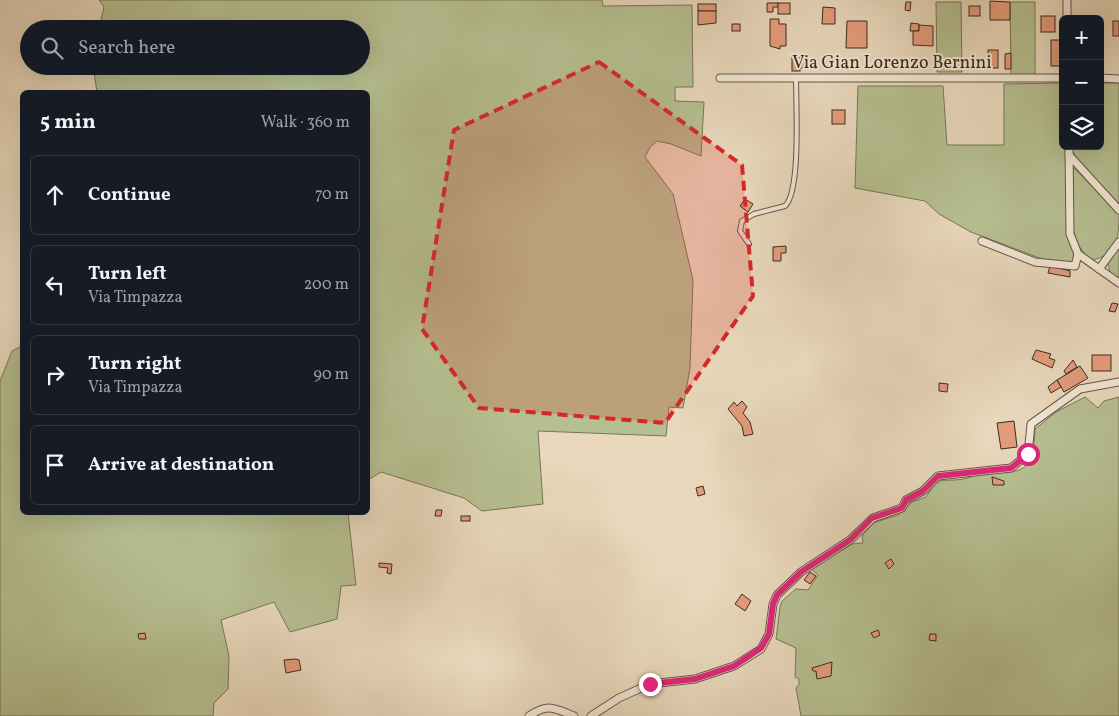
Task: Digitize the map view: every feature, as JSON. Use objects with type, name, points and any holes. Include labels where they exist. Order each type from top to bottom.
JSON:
[{"type":"street","points":[[1067,0],[1067,15]]},
{"type":"street","name":"Via Gian Lorenzo Bernini","points":[[720,78],[1059,78]]},
{"type":"street","points":[[1104,78],[1119,79]]},
{"type":"street","points":[[982,241],[1026,259],[1072,267],[1077,262],[1078,254],[1070,234],[1069,150]]},
{"type":"street","points":[[1069,155],[1094,185],[1119,210]]},
{"type":"street","points":[[1099,269],[1119,242]]},
{"type":"street","points":[[1078,254],[1119,283]]},
{"type":"street","points":[[591,716],[619,698],[650,684],[695,679],[734,666],[761,648],[769,634],[773,604],[777,595],[801,572],[850,540],[872,518],[902,508],[906,500],[923,491],[932,480],[944,474],[1011,468],[1028,454],[1031,424],[1080,389],[1119,382]]},
{"type":"street","points":[[529,716],[544,707],[551,707],[574,716]]},
{"type":"lane","points":[[749,244],[740,230],[742,220],[754,214],[785,206],[792,196],[795,175],[796,78]]},
{"type":"highlighted area","points":[[599,62],[742,165],[753,296],[665,423],[479,408],[422,329],[454,130]]},
{"type":"green space","points":[[99,0],[602,0],[603,6],[692,5],[693,87],[675,87],[675,101],[704,102],[701,156],[671,144],[657,141],[650,147],[645,157],[673,194],[693,280],[690,368],[683,408],[669,407],[666,436],[538,431],[543,504],[482,511],[464,498],[381,472],[370,479],[370,90],[97,90],[94,75],[370,75],[370,20],[101,20],[104,7]]},
{"type":"green space","points":[[936,2],[961,2],[962,72],[937,72]]},
{"type":"green space","points":[[1010,2],[1035,2],[1035,75],[1011,75]]},
{"type":"green space","points":[[1059,83],[1059,150],[1066,150],[1067,235],[1075,255],[1071,264],[1045,260],[971,232],[939,214],[925,201],[855,188],[858,86],[943,86],[947,145],[1004,145],[1004,84]]},
{"type":"green space","points":[[1104,83],[1119,83],[1119,205],[1099,186],[1072,150],[1104,150]]},
{"type":"green space","points":[[1074,168],[1119,214],[1117,237],[1112,249],[1107,254],[1092,260],[1077,243],[1074,232],[1071,170]]},
{"type":"green space","points":[[1119,247],[1119,279],[1110,273],[1108,263]]},
{"type":"green space","points":[[20,347],[20,515],[348,515],[356,585],[341,586],[337,619],[290,632],[274,602],[221,620],[229,656],[228,689],[214,703],[213,716],[0,716],[0,381],[12,351]]},
{"type":"green space","points":[[1085,397],[1098,408],[1104,401],[1119,397],[1119,716],[801,716],[796,688],[799,684],[799,679],[795,677],[796,648],[776,639],[782,601],[796,589],[808,590],[818,575],[811,569],[852,544],[863,543],[862,536],[873,523],[898,515],[912,502],[926,497],[936,482],[963,479],[981,474],[1015,471],[1028,464],[1034,445],[1035,429],[1056,412]]},
{"type":"building","points":[[990,1],[1010,2],[1010,20],[990,20]]},
{"type":"building","points":[[906,2],[911,2],[910,11],[905,10]]},
{"type":"building","points":[[767,3],[778,3],[778,7],[773,7],[773,12],[767,12]]},
{"type":"building","points":[[778,3],[790,3],[790,14],[778,14]]},
{"type":"building","points":[[698,4],[716,4],[716,11],[698,11]]},
{"type":"building","points":[[969,6],[980,6],[980,16],[969,16]]},
{"type":"building","points":[[823,7],[835,8],[835,24],[822,24]]},
{"type":"building","points":[[698,11],[716,11],[716,23],[698,25]]},
{"type":"building","points":[[1041,16],[1055,16],[1055,32],[1041,32]]},
{"type":"building","points":[[770,19],[779,19],[779,24],[786,24],[786,46],[780,46],[780,49],[770,46]]},
{"type":"building","points":[[847,21],[867,21],[867,48],[846,48]]},
{"type":"building","points":[[1113,21],[1119,21],[1119,36],[1113,36]]},
{"type":"building","points":[[911,23],[919,24],[919,31],[910,31]]},
{"type":"building","points":[[732,24],[740,24],[740,31],[732,31]]},
{"type":"building","points":[[919,25],[933,26],[933,46],[913,45],[913,31],[919,31]]},
{"type":"building","points":[[1051,40],[1059,40],[1059,66],[1051,66]]},
{"type":"building","points":[[988,50],[998,50],[998,68],[988,68]]},
{"type":"building","points":[[1011,53],[1011,69],[1005,69],[1005,54]]},
{"type":"building","points":[[792,55],[800,55],[800,71],[792,71]]},
{"type":"building","points":[[800,55],[805,56],[805,68],[800,68]]},
{"type":"building","points":[[832,110],[845,110],[845,124],[832,124]]},
{"type":"building","points":[[745,199],[753,204],[748,212],[740,206]]},
{"type":"building","points":[[786,246],[786,253],[781,253],[781,261],[773,261],[773,247]]},
{"type":"building","points":[[1050,266],[1070,271],[1070,277],[1048,273]]},
{"type":"building","points":[[1112,303],[1118,304],[1115,312],[1109,311]]},
{"type":"building","points":[[1036,350],[1051,354],[1049,358],[1055,360],[1052,368],[1032,359]]},
{"type":"building","points":[[1092,355],[1111,355],[1111,371],[1092,371]]},
{"type":"building","points":[[1073,360],[1077,367],[1066,374],[1064,371]]},
{"type":"building","points":[[1080,366],[1088,378],[1064,392],[1057,380]]},
{"type":"building","points":[[1057,380],[1061,387],[1051,393],[1048,387]]},
{"type":"building","points":[[939,383],[948,384],[947,392],[939,391]]},
{"type":"building","points":[[742,401],[747,407],[743,413],[750,422],[753,434],[744,436],[742,426],[728,409],[734,402],[737,406]]},
{"type":"building","points":[[1014,421],[1017,447],[1001,449],[997,423]]},
{"type":"building","points":[[992,477],[1004,481],[1004,485],[993,485]]},
{"type":"building","points":[[703,486],[705,494],[698,496],[696,488]]},
{"type":"building","points":[[436,510],[442,510],[441,516],[435,516]]},
{"type":"building","points":[[461,516],[470,516],[470,521],[461,521]]},
{"type":"building","points":[[891,559],[894,564],[889,569],[885,563]]},
{"type":"building","points":[[379,563],[392,564],[391,574],[387,573],[388,568],[379,567]]},
{"type":"building","points":[[810,572],[816,576],[810,584],[804,580]]},
{"type":"building","points":[[742,594],[751,601],[745,611],[735,604]]},
{"type":"building","points":[[878,630],[880,635],[874,638],[871,633]]},
{"type":"building","points":[[145,633],[146,639],[139,639],[138,634]]},
{"type":"building","points":[[930,634],[936,634],[936,641],[929,640]]},
{"type":"building","points":[[284,660],[299,660],[301,670],[286,673]]},
{"type":"building","points":[[832,662],[831,676],[817,679],[816,671],[813,671],[812,668]]},
{"type":"route","points":[[650,684],[695,679],[734,666],[761,648],[766,642],[769,634],[773,604],[777,595],[801,572],[850,540],[872,518],[902,508],[906,500],[923,491],[938,476],[1011,468],[1022,461],[1028,454]]}]
